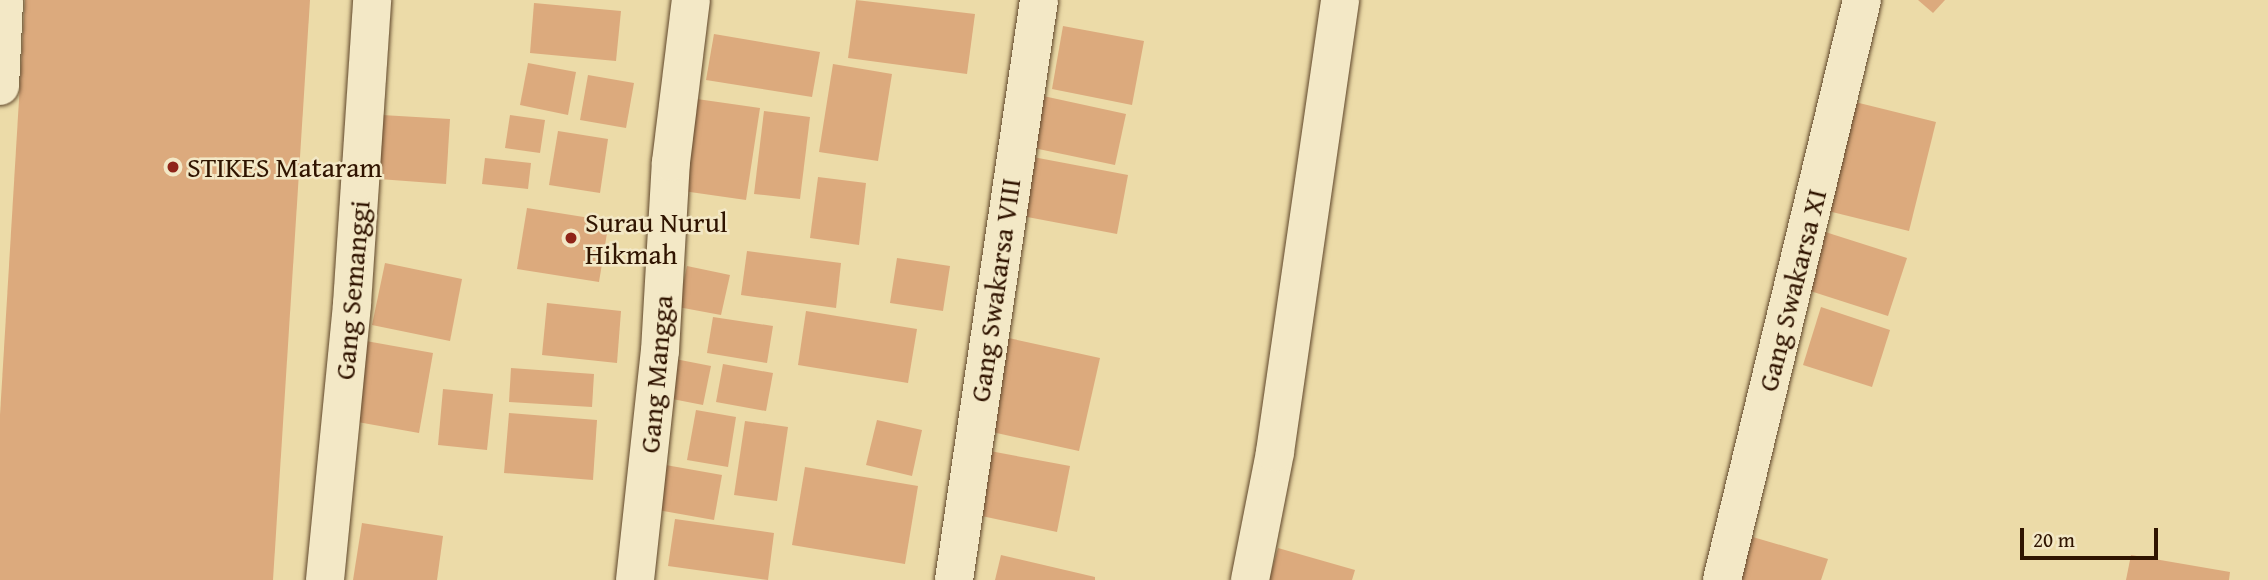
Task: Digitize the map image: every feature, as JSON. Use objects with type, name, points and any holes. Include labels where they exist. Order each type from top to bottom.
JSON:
[{"type":"street","points":[[0,86],[4,0]]},
{"type":"street","name":"Gang Semanggi","points":[[325,580],[352,304],[372,0]]},
{"type":"street","name":"Gang Mangga","points":[[635,580],[660,351],[671,162],[691,0]]},
{"type":"street","name":"Gang Swakarsa VIII","points":[[954,580],[1039,0]]},
{"type":"street","points":[[1250,580],[1275,452],[1340,0]]},
{"type":"street","name":"Gang Swakarsa XI","points":[[1722,580],[1863,0]]},
{"type":"building","points":[[25,0],[310,0],[273,580],[0,580],[0,415]]},
{"type":"building","points":[[856,0],[975,14],[967,74],[848,58]]},
{"type":"building","points":[[1918,0],[1945,0],[1933,13]]},
{"type":"building","points":[[534,3],[621,11],[616,61],[530,53]]},
{"type":"building","points":[[1063,26],[1144,41],[1132,105],[1052,89]]},
{"type":"building","points":[[714,34],[820,52],[812,97],[706,80]]},
{"type":"building","points":[[528,63],[576,72],[568,115],[520,105]]},
{"type":"building","points":[[833,64],[892,74],[878,161],[819,152]]},
{"type":"building","points":[[588,75],[634,83],[626,128],[580,120]]},
{"type":"building","points":[[1034,94],[1126,114],[1115,165],[1024,146]]},
{"type":"building","points":[[690,98],[760,108],[746,200],[676,190]]},
{"type":"building","points":[[1847,100],[1936,122],[1909,231],[1820,209]]},
{"type":"building","points":[[764,111],[810,117],[800,199],[754,194]]},
{"type":"building","points":[[382,115],[450,119],[446,184],[379,179]]},
{"type":"building","points":[[510,115],[545,120],[540,153],[505,148]]},
{"type":"building","points":[[558,131],[608,139],[600,193],[549,185]]},
{"type":"building","points":[[1033,157],[1128,175],[1117,234],[1022,216]]},
{"type":"building","points":[[485,158],[531,163],[528,189],[482,184]]},
{"type":"building","points":[[818,177],[866,183],[859,245],[810,238]]},
{"type":"building","points":[[527,208],[609,221],[599,282],[517,269]]},
{"type":"building","points":[[1819,230],[1907,258],[1888,316],[1801,288]]},
{"type":"building","points":[[747,251],[841,263],[836,308],[741,295]]},
{"type":"building","points":[[897,258],[950,266],[943,311],[890,303]]},
{"type":"building","points":[[385,263],[462,279],[450,341],[372,325]]},
{"type":"building","points":[[687,266],[730,275],[721,315],[678,307]]},
{"type":"building","points":[[547,303],[621,311],[617,363],[542,355]]},
{"type":"building","points":[[1821,307],[1890,330],[1872,387],[1803,365]]},
{"type":"building","points":[[806,311],[917,329],[908,383],[798,365]]},
{"type":"building","points":[[713,317],[773,326],[767,363],[707,353]]},
{"type":"building","points":[[1004,337],[1100,358],[1079,451],[983,430]]},
{"type":"building","points":[[366,341],[433,353],[419,433],[352,421]]},
{"type":"building","points":[[670,358],[711,366],[703,405],[662,397]]},
{"type":"building","points":[[723,364],[773,373],[766,411],[716,402]]},
{"type":"building","points":[[511,368],[594,374],[592,407],[509,402]]},
{"type":"building","points":[[443,389],[493,394],[487,450],[438,445]]},
{"type":"building","points":[[696,410],[736,417],[728,467],[687,460]]},
{"type":"building","points":[[509,413],[597,420],[593,480],[504,473]]},
{"type":"building","points":[[877,420],[922,430],[912,476],[866,465]]},
{"type":"building","points":[[745,421],[788,427],[777,501],[734,495]]},
{"type":"building","points":[[990,451],[1070,466],[1057,532],[977,515]]},
{"type":"building","points":[[660,464],[722,475],[714,520],[652,509]]},
{"type":"building","points":[[805,467],[918,486],[905,564],[792,545]]},
{"type":"building","points":[[675,519],[774,533],[768,580],[668,566]]},
{"type":"building","points":[[362,523],[443,536],[437,580],[353,580]]},
{"type":"building","points":[[1746,535],[1828,559],[1821,580],[1732,580]]},
{"type":"building","points":[[1278,548],[1355,570],[1352,580],[1269,580]]},
{"type":"building","points":[[1001,555],[1095,577],[1095,580],[995,580]]},
{"type":"building","points":[[2131,555],[2230,572],[2229,580],[2126,580]]},
{"type":"place","name":"STIKES Mataram","points":[[173,167]]},
{"type":"place","name":"Surau Nurul Hikmah","points":[[571,238]]}]
